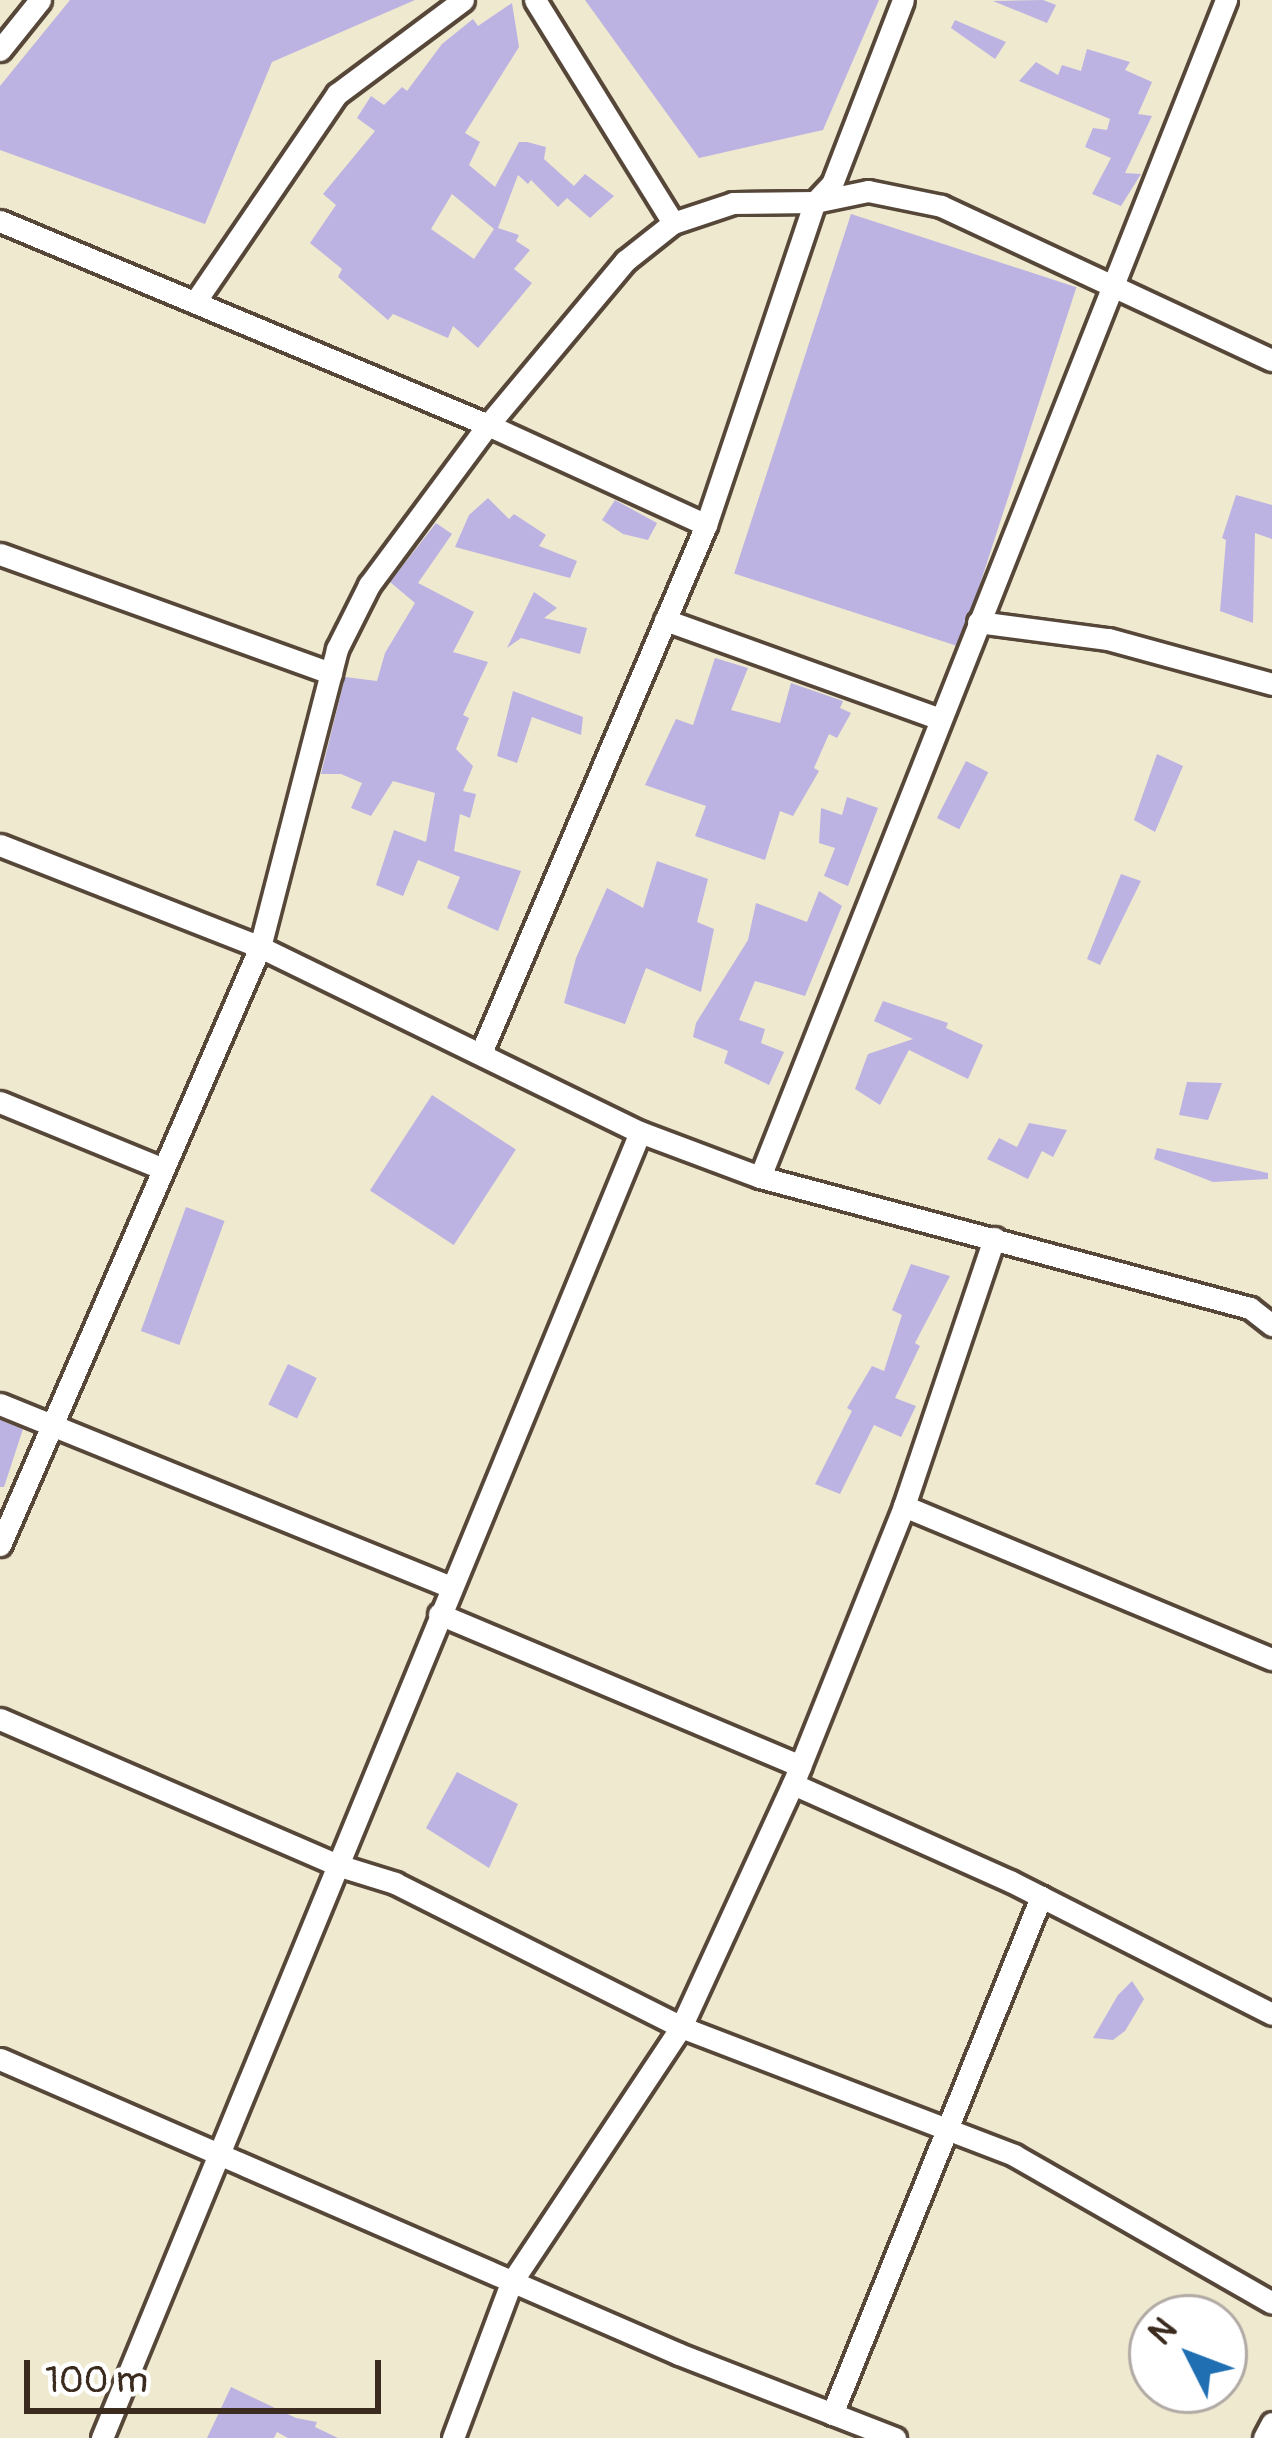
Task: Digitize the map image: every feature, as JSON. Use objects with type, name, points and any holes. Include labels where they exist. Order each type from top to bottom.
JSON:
[{"type":"street","points":[[0,50],[40,0]]},
{"type":"street","points":[[195,302],[337,94],[463,0]]},
{"type":"street","points":[[535,0],[673,223]]},
{"type":"street","points":[[481,1053],[706,525],[815,202],[832,184],[903,0]]},
{"type":"street","points":[[760,1178],[1226,0]]},
{"type":"street","points":[[0,1545],[260,946],[337,649],[369,585],[488,425],[625,261],[673,223],[733,203],[815,202],[868,191],[940,206],[1272,359]]},
{"type":"street","points":[[0,221],[488,425],[706,525]]},
{"type":"street","points":[[0,554],[331,673]]},
{"type":"street","points":[[665,620],[940,719]]},
{"type":"street","points":[[978,622],[1108,639],[1272,683]]},
{"type":"street","points":[[0,845],[260,946],[640,1132],[760,1178],[1250,1308],[1272,1325]]},
{"type":"street","points":[[0,1102],[163,1169]]},
{"type":"street","points":[[102,2438],[640,1132]]},
{"type":"street","points":[[453,2438],[511,2283],[681,2027],[796,1775],[904,1506],[994,1238]]},
{"type":"street","points":[[0,1404],[450,1587]]},
{"type":"street","points":[[904,1506],[1272,1659]]},
{"type":"street","points":[[439,1614],[796,1775],[1272,2014]]},
{"type":"street","points":[[0,1719],[337,1865],[395,1883],[681,2027],[1013,2155],[1272,2303]]},
{"type":"street","points":[[832,2414],[1041,1897]]},
{"type":"street","points":[[0,2059],[511,2283],[895,2438]]},
{"type":"street","points":[[1264,2438],[1272,2423]]},
{"type":"building","points":[[70,0],[415,0],[272,62],[205,224],[0,150],[0,86]]},
{"type":"building","points":[[585,0],[879,0],[823,130],[699,158]]},
{"type":"building","points":[[1043,0],[1056,5],[1047,23],[993,1]]},
{"type":"building","points":[[512,3],[519,47],[465,133],[480,142],[469,165],[495,187],[519,142],[527,142],[546,147],[544,159],[574,186],[585,174],[614,196],[590,218],[567,198],[558,207],[531,180],[528,184],[518,175],[498,228],[519,235],[516,241],[530,250],[514,269],[532,283],[478,348],[453,326],[448,338],[393,314],[388,320],[338,277],[342,269],[310,243],[336,205],[323,194],[375,131],[357,118],[371,96],[384,105],[402,87],[407,91],[442,44],[473,19],[478,26]],"holes":[[[452,194],[494,229],[474,259],[431,229]]]},
{"type":"building","points":[[955,20],[1006,42],[995,59],[951,28]]},
{"type":"building","points":[[1087,49],[1130,62],[1125,70],[1152,82],[1138,114],[1152,116],[1125,173],[1141,174],[1121,206],[1092,194],[1111,158],[1085,147],[1093,128],[1107,130],[1110,119],[1019,81],[1036,62],[1058,75],[1062,65],[1081,71]]},
{"type":"building","points":[[851,214],[1076,287],[960,647],[734,573]]},
{"type":"building","points":[[1236,495],[1272,505],[1272,539],[1255,533],[1253,623],[1220,611],[1226,540],[1222,538]]},
{"type":"building","points":[[488,498],[509,519],[514,514],[546,535],[539,546],[577,561],[570,578],[455,547],[469,515]]},
{"type":"building","points":[[615,500],[657,523],[648,540],[623,534],[602,520]]},
{"type":"building","points":[[436,523],[452,534],[418,583],[474,612],[453,652],[488,662],[463,715],[469,718],[456,749],[473,766],[463,791],[476,794],[470,818],[460,814],[454,851],[521,871],[498,931],[447,908],[460,877],[418,860],[403,896],[376,885],[394,830],[426,842],[435,793],[393,781],[371,816],[351,808],[362,783],[341,774],[321,774],[345,677],[377,681],[385,653],[415,603],[390,582]]},
{"type":"building","points":[[534,592],[557,608],[544,618],[587,628],[580,654],[521,638],[507,648]]},
{"type":"building","points":[[715,658],[748,668],[731,710],[780,723],[791,683],[843,701],[840,708],[851,713],[837,738],[829,734],[814,768],[819,771],[793,816],[780,811],[765,860],[695,836],[706,806],[645,785],[676,719],[693,725]]},
{"type":"building","points":[[513,691],[583,717],[581,735],[532,717],[517,763],[497,756]]},
{"type":"building","points":[[1157,754],[1183,766],[1155,832],[1134,820]]},
{"type":"building","points":[[966,761],[988,772],[959,829],[937,818]]},
{"type":"building","points":[[847,797],[878,808],[848,886],[824,876],[835,848],[819,843],[821,808],[842,815]]},
{"type":"building","points":[[657,861],[708,879],[697,922],[714,929],[701,992],[646,968],[625,1024],[564,1003],[576,958],[607,888],[643,908]]},
{"type":"building","points":[[1121,874],[1141,881],[1100,965],[1087,959]]},
{"type":"building","points":[[819,891],[842,906],[805,996],[755,981],[739,1020],[765,1029],[761,1043],[784,1052],[769,1085],[724,1063],[728,1051],[693,1037],[696,1023],[748,940],[756,903],[807,922]]},
{"type":"building","points":[[883,1001],[948,1023],[946,1028],[983,1045],[968,1079],[909,1050],[880,1105],[855,1089],[868,1054],[913,1039],[874,1021]]},
{"type":"building","points":[[1187,1082],[1222,1083],[1208,1120],[1179,1115]]},
{"type":"building","points":[[432,1095],[516,1149],[454,1245],[370,1191]]},
{"type":"building","points":[[1029,1123],[1067,1130],[1053,1157],[1042,1151],[1028,1179],[987,1159],[999,1138],[1017,1147]]},
{"type":"building","points":[[1157,1148],[1268,1173],[1268,1179],[1213,1182],[1154,1159]]},
{"type":"building","points":[[186,1207],[225,1221],[179,1345],[141,1331]]},
{"type":"building","points":[[911,1264],[950,1276],[915,1343],[920,1346],[895,1398],[916,1406],[901,1437],[874,1425],[840,1494],[815,1484],[852,1411],[847,1408],[872,1366],[884,1371],[902,1315],[892,1310]]},
{"type":"building","points":[[288,1364],[317,1378],[297,1418],[268,1404]]},
{"type":"building","points":[[0,1420],[23,1429],[4,1487],[0,1487]]},
{"type":"building","points":[[457,1772],[518,1804],[489,1868],[426,1828]]},
{"type":"building","points":[[1132,1981],[1144,1999],[1125,2031],[1113,2040],[1093,2038],[1118,1995]]},
{"type":"building","points":[[231,2387],[296,2418],[317,2422],[315,2427],[338,2438],[288,2438],[277,2432],[274,2438],[207,2438]]}]
